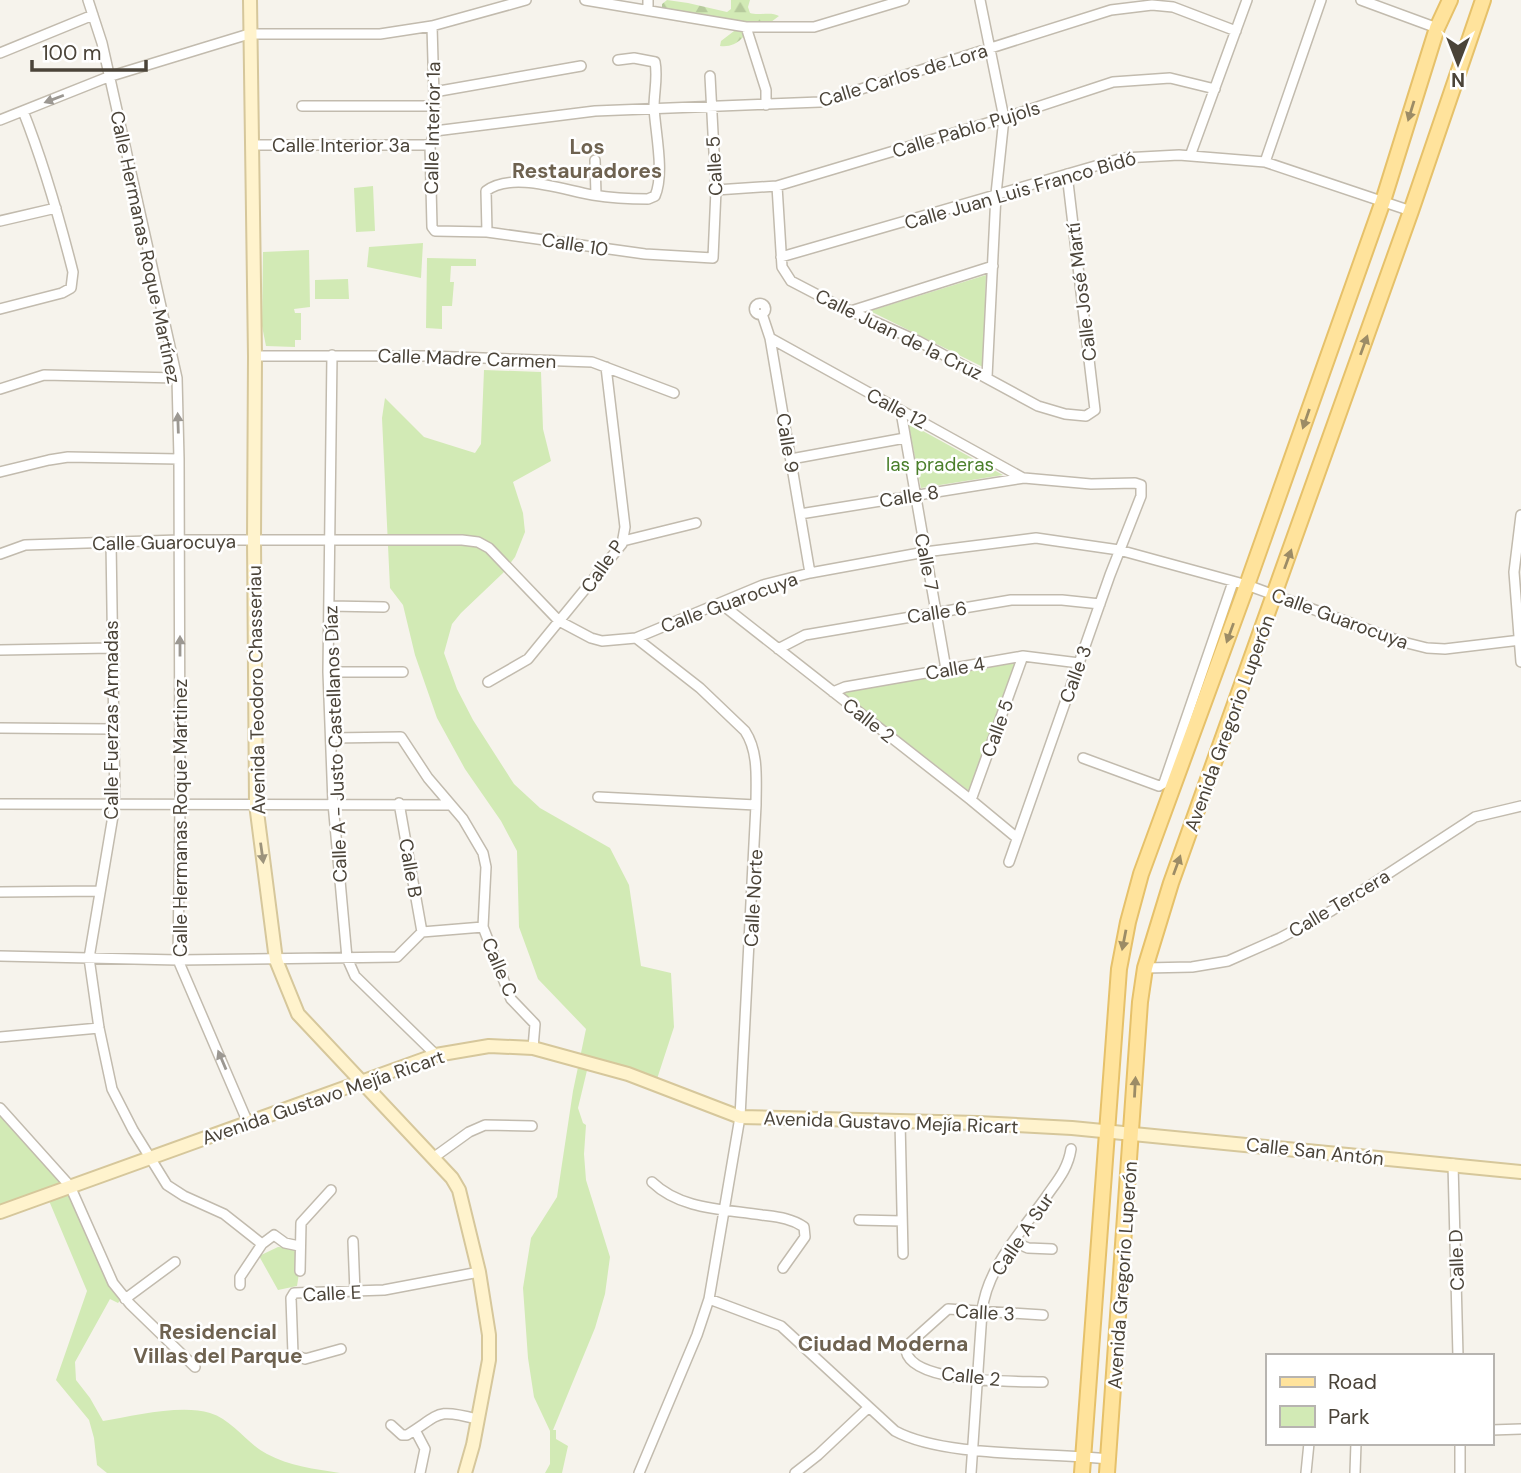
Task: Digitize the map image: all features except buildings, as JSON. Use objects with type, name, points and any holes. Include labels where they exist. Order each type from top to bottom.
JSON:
[{"type":"main road","name":"Avenida Gregorio Luperón","points":[[1082,1473],[1119,969],[1128,922],[1141,874],[1240,583],[1383,201],[1437,28],[1450,0]]},
{"type":"main road","name":"Avenida Gregorio Luperón","points":[[1108,1466],[1139,1014],[1145,968],[1171,883],[1411,211],[1483,0]]},
{"type":"street","name":"Calle Hermanas Roque Martínez","points":[[88,0],[102,43],[177,379],[179,540]]},
{"type":"street","name":"Avenida Teodoro Chasseriau","points":[[250,0],[256,356],[256,804],[276,960],[298,1014],[452,1178],[458,1190],[479,1272],[489,1335],[489,1360],[465,1473]]},
{"type":"street","points":[[0,120],[108,78],[249,34],[380,34],[432,26],[526,0]]},
{"type":"street","points":[[585,0],[746,27],[814,27],[904,0]]},
{"type":"street","points":[[648,0],[648,10]]},
{"type":"street","points":[[980,0],[1004,118],[996,194],[987,377]]},
{"type":"street","points":[[1190,156],[1247,0]]},
{"type":"street","points":[[1265,162],[1321,0]]},
{"type":"street","points":[[1361,0],[1381,3],[1437,28]]},
{"type":"street","name":"Calle Carlos de Lora","points":[[435,131],[596,111],[820,102],[1111,10],[1152,5],[1173,7],[1236,31]]},
{"type":"street","points":[[0,53],[93,15]]},
{"type":"street","name":"Calle Interior 1a","points":[[432,26],[435,131],[430,145],[433,230]]},
{"type":"street","points":[[746,27],[766,90],[766,105]]},
{"type":"street","points":[[486,232],[486,191],[490,188],[521,182],[596,195],[648,199],[655,195],[658,189],[658,171],[654,62],[634,58],[618,60]]},
{"type":"street","points":[[434,92],[581,66]]},
{"type":"street","name":"Calle 5","points":[[710,76],[716,190],[715,256]]},
{"type":"street","name":"Calle Pablo Pujols","points":[[716,190],[777,186],[1004,118],[1090,89],[1133,79],[1170,78],[1215,89]]},
{"type":"street","points":[[302,106],[434,106]]},
{"type":"street","points":[[0,309],[53,296],[71,288],[74,272],[42,160],[23,111]]},
{"type":"street","name":"Calle Interior 3a","points":[[251,145],[430,145]]},
{"type":"street","name":"Calle Juan Luis Franco Bidó","points":[[781,257],[1123,158],[1156,155],[1265,162],[1411,211]]},
{"type":"street","points":[[595,160],[596,195]]},
{"type":"street","name":"Calle José Martí","points":[[1067,174],[1095,410]]},
{"type":"street","name":"Calle Juan de la Cruz","points":[[777,186],[781,257],[785,275],[791,281],[918,341],[1038,406],[1086,416],[1095,410]]},
{"type":"street","points":[[0,221],[56,208]]},
{"type":"street","name":"Calle 10","points":[[433,230],[486,232],[645,254],[711,260],[715,256]]},
{"type":"street","points":[[851,311],[993,266]]},
{"type":"street","name":"Calle 9","points":[[762,314],[771,338],[810,573]]},
{"type":"street","name":"Calle 12","points":[[771,338],[1024,478]]},
{"type":"street","name":"Calle A - Justo Castellanos Díaz","points":[[332,355],[328,672],[334,803],[347,958],[355,976],[436,1055]]},
{"type":"street","name":"Calle Madre Carmen","points":[[256,356],[428,356],[592,362],[674,393]]},
{"type":"street","name":"Calle P","points":[[488,682],[528,659],[600,573],[623,541],[625,527],[606,367]]},
{"type":"street","points":[[0,389],[44,375],[177,379]]},
{"type":"street","name":"Calle 7","points":[[901,412],[946,669]]},
{"type":"street","points":[[791,458],[905,438]]},
{"type":"street","points":[[0,472],[68,457],[179,458]]},
{"type":"street","name":"Calle 8","points":[[800,514],[1024,478],[1091,484],[1135,483],[1142,487]]},
{"type":"street","name":"Calle 3","points":[[1009,862],[1142,487]]},
{"type":"street","points":[[1521,515],[1514,572],[1521,662]]},
{"type":"street","points":[[623,541],[696,523]]},
{"type":"street","name":"Calle Guarocuya","points":[[0,554],[25,545],[179,540],[478,542],[489,548],[559,621],[602,641],[636,638],[763,585],[810,573],[925,552],[1036,538],[1119,550],[1240,583],[1399,641],[1427,648],[1445,649],[1520,640]]},
{"type":"street","name":"Calle Hermanas Roque Martinez","points":[[179,540],[178,960],[248,1123]]},
{"type":"street","name":"Calle Fuerzas Armadas","points":[[111,542],[114,804],[89,958],[99,1028],[113,1089],[167,1185],[224,1214],[262,1244]]},
{"type":"street","points":[[1083,758],[1159,786],[1164,783],[1240,583]]},
{"type":"street","name":"Calle 6","points":[[778,649],[806,635],[1036,598],[1100,604]]},
{"type":"street","name":"Calle 2","points":[[720,603],[1017,838]]},
{"type":"street","points":[[329,606],[384,607]]},
{"type":"street","name":"Calle Norte","points":[[636,638],[700,688],[745,731],[755,758],[756,805],[740,1117],[709,1299],[698,1335],[639,1473]]},
{"type":"street","points":[[0,650],[112,648]]},
{"type":"street","name":"Calle 5","points":[[971,800],[1023,656]]},
{"type":"street","name":"Calle 4","points":[[833,692],[845,687],[1023,656],[1079,663]]},
{"type":"street","points":[[328,672],[403,672]]},
{"type":"street","points":[[0,729],[112,729]]},
{"type":"street","name":"Calle C","points":[[331,738],[401,737],[428,778],[463,819],[484,853],[486,867],[483,927],[511,999],[535,1024],[533,1048]]},
{"type":"street","points":[[598,797],[756,805]]},
{"type":"street","name":"Calle B","points":[[399,803],[422,932]]},
{"type":"street","points":[[0,804],[450,805]]},
{"type":"street","name":"Calle Tercera","points":[[1145,968],[1192,967],[1228,961],[1331,911],[1475,817],[1521,806]]},
{"type":"street","points":[[0,892],[100,891]]},
{"type":"street","points":[[0,956],[178,960],[397,957],[422,932],[483,927]]},
{"type":"street","points":[[0,1037],[99,1028]]},
{"type":"street","name":"Avenida Gustavo Mejía Ricart","points":[[0,1212],[436,1055],[489,1046],[533,1048],[628,1074],[740,1117],[1108,1131]]},
{"type":"street","points":[[0,1108],[70,1186],[113,1283],[125,1299],[195,1367]]},
{"type":"street","points":[[900,1121],[902,1254]]},
{"type":"street","points":[[433,1158],[469,1132],[485,1125],[532,1126]]},
{"type":"street","name":"Calle San Antón","points":[[1108,1131],[1521,1172]]},
{"type":"street","name":"Calle A Sur","points":[[971,1473],[982,1312],[989,1283],[1066,1168],[1071,1149]]},
{"type":"street","name":"Calle D","points":[[1453,1164],[1458,1354]]},
{"type":"street","points":[[652,1182],[664,1194],[681,1202],[780,1217],[804,1227],[805,1237],[783,1268]]},
{"type":"street","points":[[300,1271],[301,1223],[331,1190]]},
{"type":"street","points":[[859,1220],[902,1221]]},
{"type":"street","points":[[240,1285],[240,1277],[262,1244],[274,1235],[285,1243],[299,1246]]},
{"type":"street","points":[[354,1241],[355,1292]]},
{"type":"street","points":[[1014,1242],[1028,1248],[1052,1249]]},
{"type":"street","points":[[125,1299],[175,1262]]},
{"type":"street","name":"Calle E","points":[[341,1349],[305,1359],[293,1354],[291,1298],[294,1293],[355,1292],[407,1286],[479,1272]]},
{"type":"street","points":[[709,1299],[781,1326],[895,1431],[910,1440],[973,1449],[1083,1456],[1108,1466]]},
{"type":"street","name":"Calle 3","points":[[906,1353],[910,1343],[945,1311],[957,1308],[1043,1315]]},
{"type":"street","name":"Calle 2","points":[[906,1353],[910,1360],[933,1372],[978,1379],[1043,1382]]},
{"type":"street","points":[[795,1473],[869,1407]]},
{"type":"street","points":[[391,1425],[402,1435],[407,1435],[432,1416],[443,1413],[477,1419]]},
{"type":"street","points":[[1493,1430],[1521,1429]]},
{"type":"street","points":[[415,1430],[425,1449],[420,1473]]},
{"type":"street","points":[[1306,1473],[1309,1445]]},
{"type":"street","points":[[1355,1473],[1356,1445]]},
{"type":"street","points":[[1460,1445],[1460,1473]]},
{"type":"green space","points":[[667,0],[727,12],[731,9],[731,0],[750,0],[750,13],[779,16],[771,22],[754,23],[736,43],[720,46],[721,41],[738,28],[662,10],[662,4]]},
{"type":"green space","points":[[373,186],[375,231],[356,232],[354,188]]},
{"type":"green space","points":[[423,243],[421,278],[367,267],[369,247]]},
{"type":"green space","points":[[309,250],[310,307],[294,309],[295,313],[301,313],[301,340],[295,340],[295,347],[266,346],[262,326],[263,252]]},
{"type":"green space","points":[[427,258],[476,259],[476,266],[451,266],[450,282],[454,282],[452,306],[442,306],[442,329],[426,328]]},
{"type":"green space","points":[[986,275],[983,367],[870,311]]},
{"type":"green space","points":[[348,279],[349,299],[315,299],[315,280]]},
{"type":"green space","points":[[484,370],[541,372],[543,429],[551,461],[513,482],[523,513],[525,532],[515,557],[503,573],[452,624],[444,653],[457,689],[473,720],[514,784],[540,808],[610,848],[629,885],[641,966],[671,973],[674,1027],[656,1082],[589,1062],[578,1108],[586,1125],[586,1180],[610,1257],[605,1294],[595,1328],[553,1430],[556,1430],[556,1439],[568,1446],[562,1473],[545,1473],[550,1464],[550,1431],[534,1397],[523,1288],[531,1238],[557,1197],[573,1091],[586,1029],[538,979],[519,927],[517,851],[501,821],[465,769],[437,718],[415,655],[403,605],[390,588],[382,418],[385,398],[424,437],[475,453],[481,444]]},
{"type":"green space","name":"las praderas","points":[[908,422],[912,425],[1003,475],[921,488]]},
{"type":"green space","points":[[1017,660],[969,791],[842,692]]},
{"type":"green space","points":[[0,1109],[68,1187],[123,1297],[118,1303],[110,1299],[75,1362],[76,1380],[103,1421],[171,1410],[210,1413],[226,1421],[260,1450],[275,1458],[340,1473],[107,1473],[97,1465],[89,1420],[56,1380],[87,1291],[47,1196],[0,1213]]},
{"type":"green space","points":[[278,1247],[295,1248],[299,1273],[297,1286],[278,1290],[259,1256]]},
{"type":"district","name":"Los Restauradores","points":[[587,159]]},
{"type":"district","name":"Residencial Villas del Parque","points":[[218,1344]]},
{"type":"district","name":"Ciudad Moderna","points":[[883,1344]]}]
